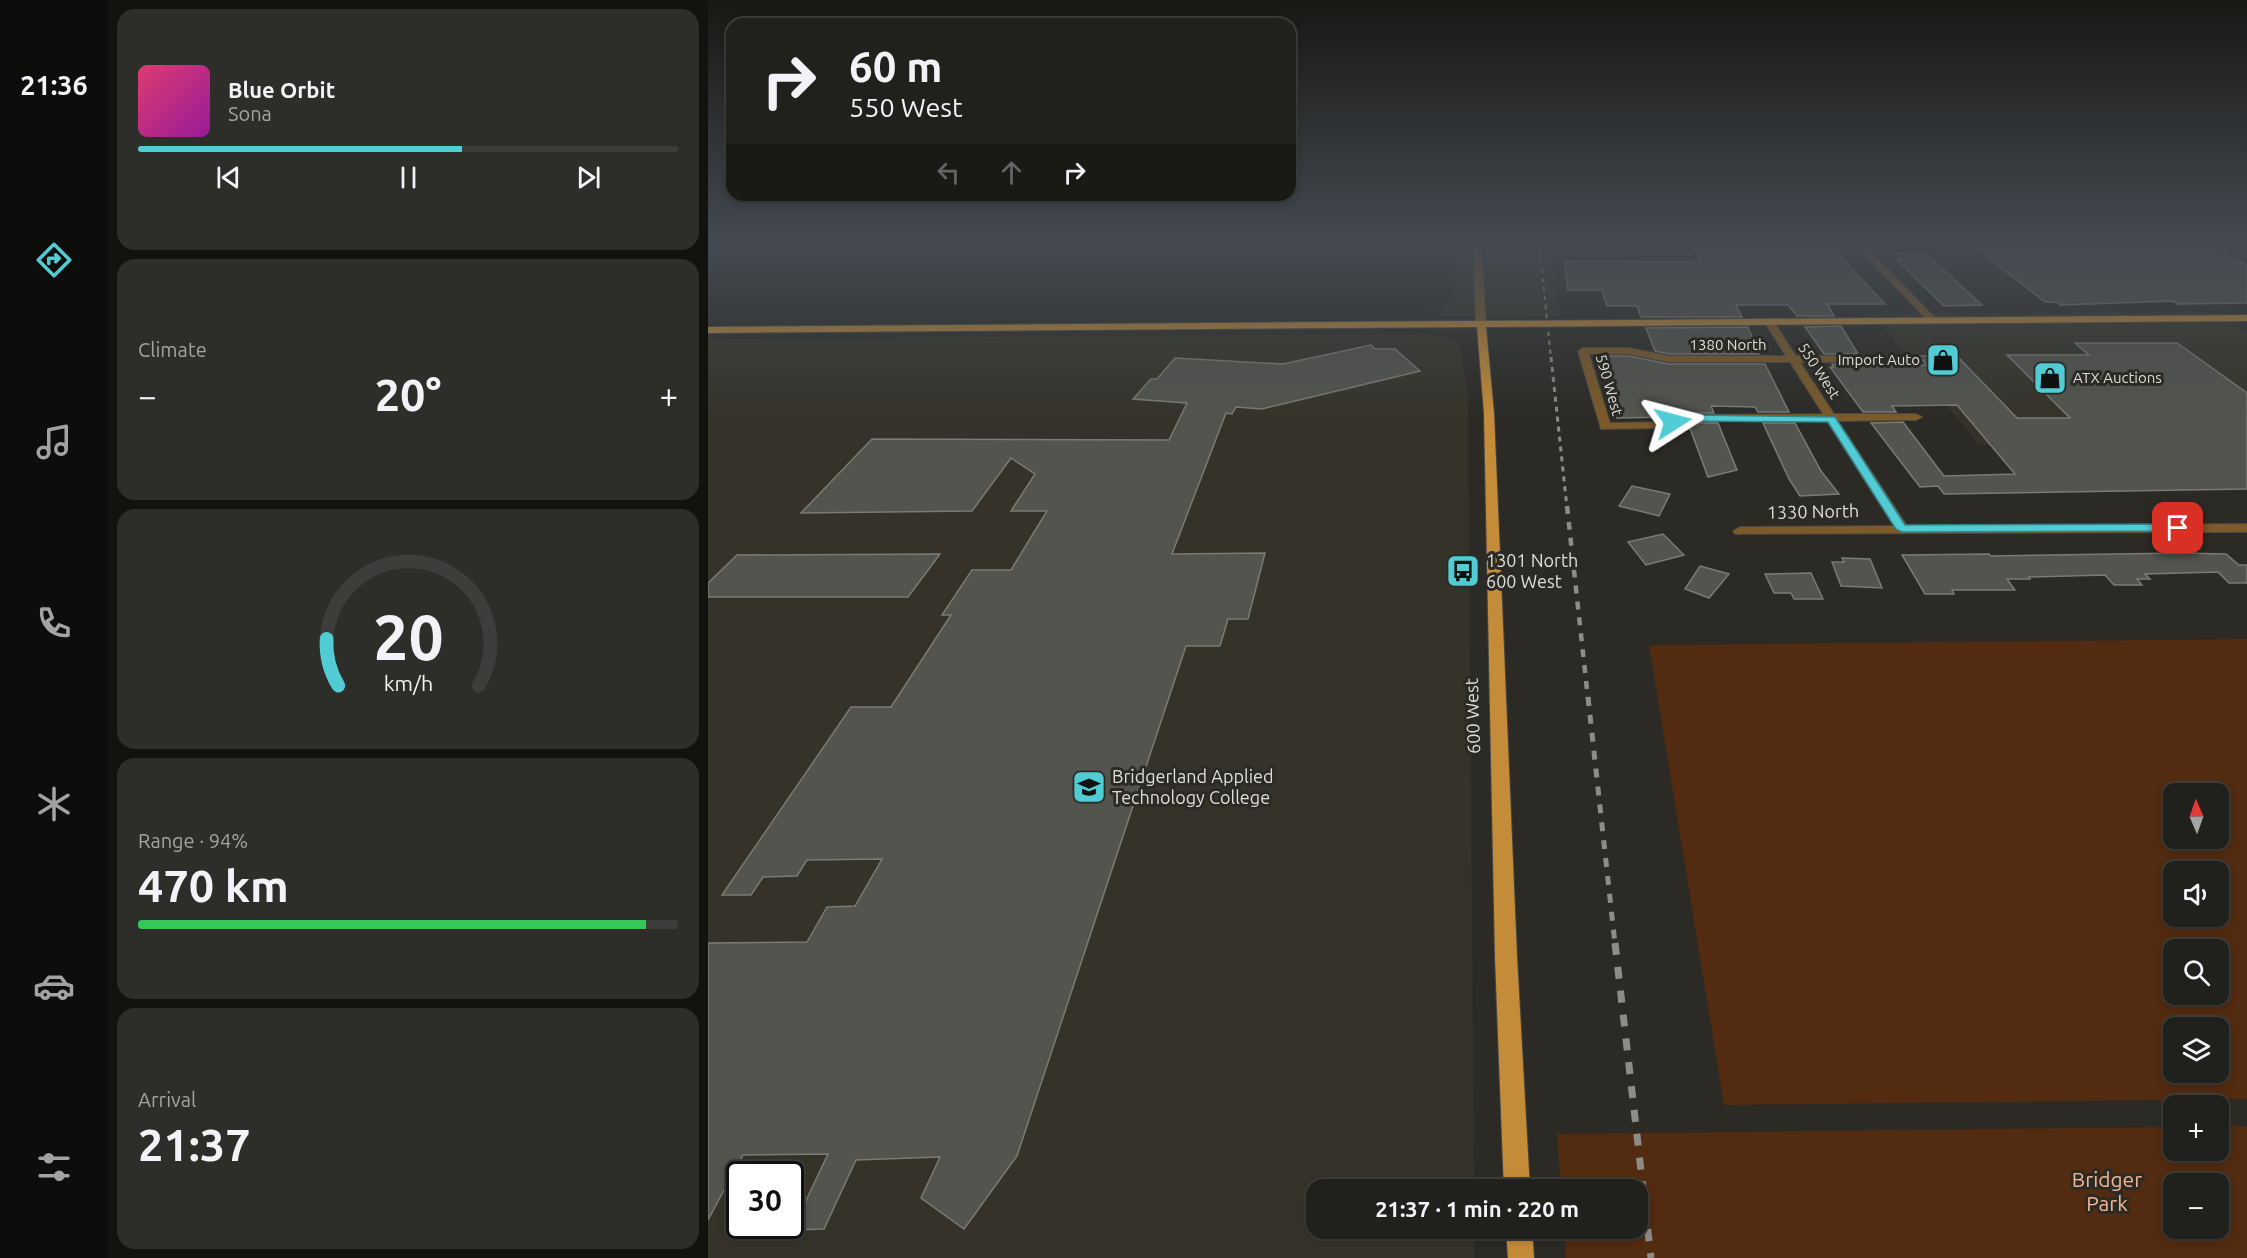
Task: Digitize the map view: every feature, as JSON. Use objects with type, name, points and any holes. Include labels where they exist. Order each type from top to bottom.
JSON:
[{"type":"main road","points":[[708,330],[1481,322],[2247,318]]},
{"type":"main road","name":"600 West","points":[[1481,322],[1489,413],[1506,957],[1516,1179]]},
{"type":"main road","points":[[1520,1239],[1521,1258]]},
{"type":"street","name":"600 West","points":[[1480,301],[1481,322]]},
{"type":"street","points":[[1913,301],[1932,320]]},
{"type":"street","name":"550 West","points":[[1769,321],[1902,529]]},
{"type":"street","name":"1380 North","points":[[1583,351],[1629,351],[1669,359],[1872,359]]},
{"type":"street","name":"590 West","points":[[1583,351],[1605,427],[1664,425],[1687,418],[1832,419]]},
{"type":"street","points":[[1832,419],[1916,417]]},
{"type":"street","name":"1330 North","points":[[1740,531],[2247,528]]},
{"type":"shaded area","points":[[1449,301],[1558,301],[1560,316],[1443,316],[1430,309],[1443,306]]},
{"type":"shaded area","points":[[2214,312],[2247,333],[2247,445],[1979,445],[1873,314]]},
{"type":"shaded area","name":"Bridgerland Applied Technology College","points":[[1426,334],[1451,339],[1460,346],[1468,399],[1474,1179],[1306,1179],[1306,1239],[1474,1239],[1474,1258],[708,1258],[708,339]]},
{"type":"green space","points":[[2247,639],[2247,1099],[2229,1099],[2229,1095],[2163,1095],[2163,1100],[1724,1105],[1649,645]]},
{"type":"green space","name":"Bridger Park","points":[[2229,1126],[2247,1126],[2247,1258],[1566,1258],[1565,1239],[1648,1239],[1648,1179],[1560,1179],[1557,1134],[2163,1127],[2163,1161],[2229,1161]]},
{"type":"building","points":[[1605,301],[1882,301],[1885,304],[1827,304],[1834,316],[1797,316],[1788,305],[1736,305],[1742,317],[1641,317],[1637,306],[1607,306]]},
{"type":"building","points":[[1939,301],[1977,301],[1982,305],[1944,306]]},
{"type":"building","points":[[2043,301],[2247,301],[2247,303],[2178,304],[2173,301],[2060,305],[2057,302]]},
{"type":"building","points":[[1841,326],[1858,354],[1824,354],[1805,327]]},
{"type":"building","points":[[1748,327],[1759,354],[1669,354],[1655,351],[1646,328]]},
{"type":"building","points":[[2075,343],[2177,343],[2247,393],[2247,489],[1944,494],[1938,486],[1920,487],[1871,423],[1903,422],[1944,476],[2015,474],[1957,405],[1892,406],[1896,412],[1863,412],[1830,367],[1834,367],[1832,364],[1865,364],[1867,367],[1927,365],[1919,356],[1957,356],[2017,418],[2070,418],[2007,355],[2089,355]]},
{"type":"building","points":[[1371,345],[1375,349],[1395,349],[1420,371],[1262,409],[1236,407],[1232,414],[1226,413],[1172,554],[1265,553],[1248,619],[1228,619],[1220,646],[1186,646],[1017,1156],[964,1229],[921,1198],[940,1157],[856,1160],[824,1229],[804,1230],[804,1205],[828,1154],[743,1155],[740,1161],[726,1161],[726,1187],[708,1220],[708,943],[807,942],[827,907],[855,906],[882,859],[807,860],[797,876],[763,877],[751,895],[722,895],[851,707],[891,707],[951,615],[942,615],[972,570],[1011,570],[1047,511],[1011,511],[1035,474],[1011,458],[972,511],[801,513],[872,439],[1169,440],[1187,403],[1133,399],[1151,379],[1157,379],[1175,358],[1283,364]]},
{"type":"building","points":[[1601,356],[1629,356],[1669,364],[1765,364],[1789,412],[1758,412],[1755,407],[1711,406],[1714,413],[1687,413],[1673,417],[1617,418]]},
{"type":"building","points":[[1688,423],[1718,423],[1737,470],[1708,477]]},
{"type":"building","points":[[1763,423],[1795,423],[1821,471],[1839,494],[1800,496],[1789,479]]},
{"type":"building","points":[[1632,486],[1670,494],[1659,516],[1619,506]]},
{"type":"building","points":[[1663,534],[1684,555],[1646,565],[1628,542]]},
{"type":"building","points":[[940,554],[908,597],[708,597],[708,583],[737,555]]},
{"type":"building","points":[[1989,554],[1991,556],[2226,554],[2239,565],[2247,565],[2247,583],[2229,583],[2218,572],[2145,574],[2150,579],[2137,579],[2142,585],[2114,585],[2105,575],[2029,577],[2030,579],[2007,579],[2015,590],[1952,590],[1954,594],[1925,594],[1902,555]]},
{"type":"building","points":[[1842,558],[1870,559],[1882,588],[1841,586],[1832,562],[1844,562]]},
{"type":"building","points":[[1700,566],[1729,574],[1709,598],[1685,589]]},
{"type":"building","points":[[1811,573],[1823,599],[1794,599],[1791,593],[1774,593],[1765,574]]},
{"type":"railway","points":[[1545,301],[1551,359]]},
{"type":"railway","points":[[1551,357],[1567,508]]},
{"type":"railway","points":[[1567,506],[1588,699]]},
{"type":"railway","points":[[1588,697],[1615,944]]},
{"type":"railway","points":[[1615,943],[1651,1258]]},
{"type":"place","name":"Import Auto","points":[[1943,360]]},
{"type":"place","name":"ATX Auctions","points":[[2050,378]]},
{"type":"place","name":"1301 North 600 West","points":[[1463,571]]},
{"type":"place","name":"Bridgerland Applied Technology College","points":[[1089,787]]},
{"type":"route","points":[[1673,422],[1687,418],[1832,419],[1902,529],[2178,528]]}]
